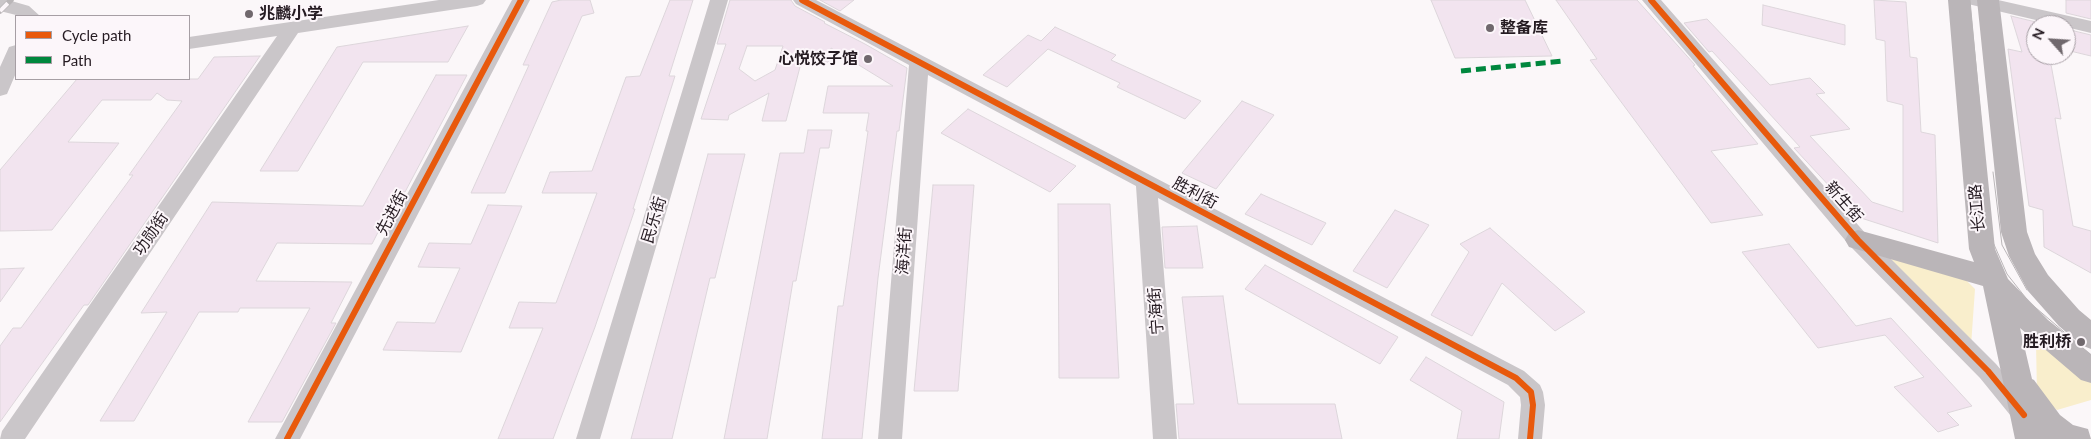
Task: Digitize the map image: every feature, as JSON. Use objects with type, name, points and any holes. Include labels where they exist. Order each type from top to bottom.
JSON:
[{"type":"main road","name":"长江路","points":[[1959,0],[1982,249],[1995,281],[2038,328],[2091,371]]},
{"type":"main road","name":"长江路","points":[[1982,1],[2014,232],[2022,256],[2038,283],[2069,318],[2091,337]]},
{"type":"main road","points":[[1858,240],[1995,281],[2027,427]]},
{"type":"main road","points":[[2012,361],[2025,393],[2049,424],[2065,436],[2077,439]]},
{"type":"street","points":[[190,43],[477,0]]},
{"type":"street","name":"先进街","points":[[287,439],[521,0]]},
{"type":"street","name":"民乐街","points":[[588,439],[720,0]]},
{"type":"street","name":"胜利街","points":[[802,0],[1516,378],[1531,392],[1533,405],[1530,439]]},
{"type":"street","name":"新生街","points":[[1651,0],[1858,240],[1988,371],[2027,427]]},
{"type":"street","points":[[1982,1],[2091,27]]},
{"type":"street","points":[[0,3],[4,6],[23,10],[30,15]]},
{"type":"street","name":"功勋街","points":[[11,439],[291,29]]},
{"type":"street","points":[[0,89],[14,62]]},
{"type":"street","name":"海洋街","points":[[890,439],[919,63]]},
{"type":"street","name":"宁海街","points":[[1146,183],[1165,439]]},
{"type":"shaded area","points":[[1888,256],[1961,275],[1975,289],[1971,346]]},
{"type":"shaded area","points":[[2036,343],[2091,380],[2091,400],[2057,410],[2037,395]]},
{"type":"building","points":[[561,0],[590,0],[594,13],[582,16],[505,193],[471,193],[529,65],[523,65],[552,2]]},
{"type":"building","points":[[670,0],[693,0],[669,76],[675,76],[633,209],[635,209],[595,327],[553,439],[498,439],[543,328],[509,328],[519,302],[556,303],[597,193],[542,193],[550,172],[592,171],[626,77],[640,76]]},
{"type":"building","points":[[730,0],[791,0],[795,6],[824,23],[907,68],[878,278],[862,439],[822,439],[838,306],[843,306],[869,113],[823,113],[828,86],[893,86],[831,48],[829,62],[801,63],[786,121],[762,121],[769,93],[729,115],[728,120],[701,119],[726,44],[717,44]],"holes":[[[747,46],[783,46],[775,70],[755,81],[739,69]]]},
{"type":"building","points":[[820,0],[854,0],[840,11]]},
{"type":"building","name":"整备库","points":[[1431,0],[1525,0],[1552,56],[1455,58]]},
{"type":"building","points":[[1556,0],[1637,0],[1695,65],[1693,66],[1758,144],[1711,151],[1763,215],[1711,223],[1590,60],[1597,59]]},
{"type":"building","points":[[1874,0],[1906,2],[1910,57],[1917,58],[1921,132],[1935,135],[1938,243],[1858,217],[1794,148],[1800,147],[1712,51],[1709,52],[1684,23],[1707,19],[1770,85],[1810,78],[1825,93],[1816,94],[1850,129],[1810,136],[1872,202],[1903,212],[1903,105],[1887,101],[1885,41],[1876,39]]},
{"type":"building","points":[[2066,0],[2091,0],[2091,19],[2066,13]]},
{"type":"building","points":[[1763,5],[1845,25],[1845,45],[1762,25]]},
{"type":"building","points":[[2011,16],[2026,20],[2026,65],[2051,65],[2061,119],[2055,118],[2073,226],[2091,231],[2091,273],[2044,247],[2043,210],[2029,206],[2008,49],[2022,52]]},
{"type":"building","points":[[468,26],[448,62],[363,62],[298,171],[260,171],[337,47]]},
{"type":"building","points":[[1055,27],[1116,55],[1111,60],[1201,101],[1185,119],[1117,87],[1120,83],[1048,49],[1007,87],[983,75],[1028,35],[1041,41]]},
{"type":"building","points":[[2076,31],[2091,35],[2091,56],[2076,52]]},
{"type":"building","points":[[260,56],[88,305],[84,305],[0,422],[0,346],[13,328],[21,328],[133,175],[129,175],[182,101],[167,100],[157,93],[151,100],[102,100],[68,142],[119,143],[52,230],[0,231],[0,170],[76,80],[198,79],[214,57]]},
{"type":"building","points":[[436,75],[467,75],[405,192],[399,191],[372,244],[277,243],[256,281],[352,282],[331,323],[336,323],[282,422],[248,422],[310,308],[240,308],[238,312],[199,312],[134,421],[100,421],[167,312],[141,313],[212,202],[363,206]]},
{"type":"building","points":[[1242,101],[1274,115],[1216,189],[1182,173]]},
{"type":"building","points":[[968,109],[1076,166],[1050,192],[941,133]]},
{"type":"building","points":[[808,130],[832,130],[829,148],[820,148],[796,281],[793,281],[767,439],[724,439],[780,153],[804,153]]},
{"type":"building","points":[[708,154],[745,154],[715,278],[710,278],[672,439],[631,439]]},
{"type":"building","points":[[933,185],[974,185],[958,391],[914,391]]},
{"type":"building","points":[[1261,194],[1326,223],[1312,245],[1245,214]]},
{"type":"building","points":[[1058,204],[1110,204],[1119,378],[1059,378]]},
{"type":"building","points":[[488,205],[522,206],[461,352],[383,350],[397,322],[435,323],[460,268],[418,267],[429,243],[471,244]]},
{"type":"building","points":[[1395,210],[1429,225],[1387,288],[1353,271]]},
{"type":"building","points":[[1197,226],[1203,268],[1165,268],[1162,227]]},
{"type":"building","points":[[1490,228],[1585,312],[1555,331],[1502,283],[1472,336],[1431,315],[1469,252],[1460,244]]},
{"type":"building","points":[[1789,244],[1856,326],[1891,318],[1972,406],[1947,413],[1959,425],[1938,432],[1894,387],[1924,377],[1885,335],[1818,348],[1742,252]]},
{"type":"building","points":[[1265,265],[1398,337],[1380,364],[1245,289]]},
{"type":"building","points":[[24,268],[0,302],[0,269]]},
{"type":"building","points":[[1223,296],[1238,404],[1335,404],[1342,439],[1179,439],[1176,404],[1194,404],[1182,297]]},
{"type":"building","points":[[1426,357],[1504,402],[1499,439],[1457,439],[1462,411],[1410,380]]},
{"type":"tram line","points":[[1970,0],[1992,240],[2007,274],[2029,302],[2091,355]]},
{"type":"tram line","points":[[1993,172],[2002,245],[2027,290]]},
{"type":"railway","points":[[0,11],[11,0]]},
{"type":"marked path","points":[[1461,71],[1563,61]]},
{"type":"cycle path","points":[[287,439],[521,0]]},
{"type":"cycle path","points":[[802,0],[1516,378],[1531,392],[1533,405],[1530,439]]},
{"type":"cycle path","points":[[1651,0],[1858,240],[1988,371],[2024,415]]},
{"type":"place","name":"兆麟小学","points":[[249,14]]},
{"type":"place","name":"整备库","points":[[1490,28]]},
{"type":"place","name":"心悦饺子馆","points":[[868,59]]},
{"type":"place","name":"胜利桥","points":[[2081,342]]}]
